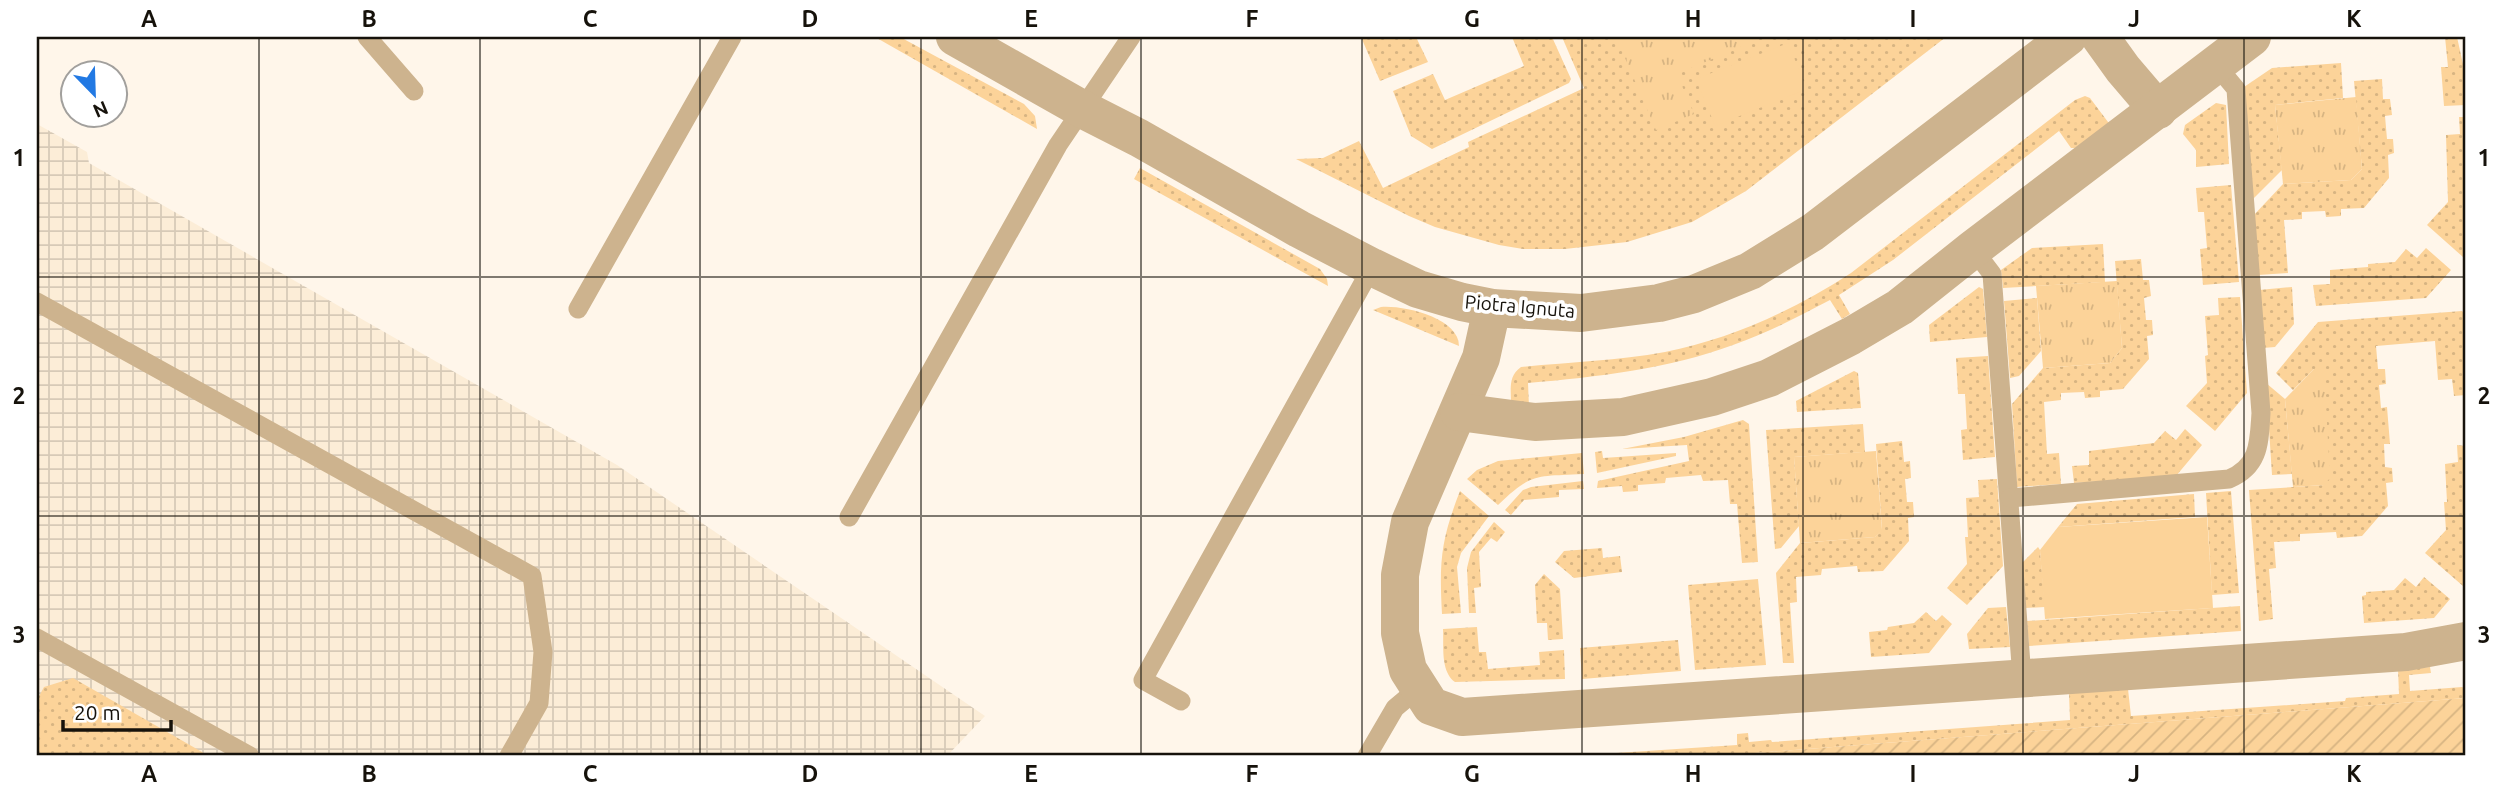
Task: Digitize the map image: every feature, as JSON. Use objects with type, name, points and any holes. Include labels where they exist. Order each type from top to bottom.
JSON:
[{"type":"street","name":"Piotra Ignuta","points":[[955,37],[1229,190],[1418,289],[1492,308],[1581,313],[1623,309],[1694,294],[1750,271],[1813,232],[2068,37]]},
{"type":"street","points":[[2100,37],[2158,110]]},
{"type":"street","points":[[1459,412],[1535,422],[1623,417],[1741,389],[1769,377],[1851,336],[1900,307],[1973,248],[2252,37]]},
{"type":"street","points":[[1492,308],[1481,358],[1410,522],[1400,575],[1401,633],[1408,670],[1432,706],[1462,717],[2406,652],[2466,641]]},
{"type":"lane","points":[[367,37],[414,91]]},
{"type":"lane","points":[[578,309],[732,37]]},
{"type":"lane","points":[[849,517],[1058,145],[1131,37]]},
{"type":"lane","points":[[2010,498],[2229,479],[2244,471],[2254,457],[2259,446],[2261,413],[2236,89],[2216,65]]},
{"type":"lane","points":[[1973,248],[1992,274],[2022,678]]},
{"type":"lane","points":[[1181,701],[1143,680],[1372,267]]},
{"type":"lane","points":[[37,302],[532,576],[543,652],[539,703],[509,756]]},
{"type":"lane","points":[[38,642],[250,756]]},
{"type":"lane","points":[[1367,756],[1395,708],[1420,687]]},
{"type":"shaded area","points":[[37,124],[87,152],[89,163],[617,465],[985,716],[947,756],[37,756]]},
{"type":"green space","points":[[875,37],[900,37],[1024,104],[1035,116],[1037,129]]},
{"type":"green space","points":[[1361,37],[1416,37],[1428,62],[1380,81]]},
{"type":"green space","points":[[1512,37],[1552,37],[1571,79],[1569,83],[1432,149],[1411,136],[1393,91],[1433,74],[1445,100],[1524,66]]},
{"type":"green space","points":[[1562,37],[1946,37],[1746,191],[1692,222],[1627,242],[1565,249],[1523,249],[1499,245],[1435,227],[1409,216],[1296,159],[1323,158],[1359,141],[1383,188],[1469,147],[1468,142],[1584,88]]},
{"type":"green space","points":[[1616,37],[1764,37],[1677,74],[1694,114],[1656,130]]},
{"type":"green space","points":[[2445,37],[2457,37],[2466,78],[2466,105],[2444,106],[2441,67],[2448,67]]},
{"type":"green space","points":[[1788,43],[1807,89],[1715,126],[1696,79]]},
{"type":"green space","points":[[2341,63],[2343,98],[2275,105],[2282,170],[2252,200],[2244,87],[2272,68]]},
{"type":"green space","points":[[2382,79],[2383,99],[2390,99],[2392,115],[2385,116],[2387,139],[2393,139],[2394,153],[2388,155],[2389,178],[2364,208],[2341,209],[2341,216],[2326,217],[2325,211],[2302,212],[2302,219],[2284,220],[2288,273],[2258,275],[2253,216],[2283,184],[2351,180],[2362,169],[2354,81]]},
{"type":"green space","points":[[2085,96],[2090,98],[2111,126],[2075,148],[2071,148],[2059,131],[1893,260],[1839,295],[1850,314],[1842,319],[1830,300],[1758,335],[1683,360],[1606,375],[1528,383],[1529,407],[1511,404],[1512,379],[1521,367],[1665,352],[1738,331],[1785,311],[1851,273],[2075,100]]},
{"type":"green space","points":[[2356,97],[2362,169],[2351,180],[2283,184],[2275,105]]},
{"type":"green space","points":[[2216,103],[2226,105],[2229,164],[2196,167],[2196,150],[2183,134],[2185,125]]},
{"type":"green space","points":[[2459,117],[2466,117],[2466,252],[2463,257],[2427,225],[2448,202],[2446,135],[2460,134]]},
{"type":"green space","points":[[1140,168],[1320,269],[1328,286],[1134,179]]},
{"type":"green space","points":[[2231,185],[2239,282],[2203,285],[2200,249],[2207,248],[2204,212],[2198,212],[2196,188]]},
{"type":"green space","points":[[2103,244],[2105,282],[2003,288],[2001,270],[2032,248]]},
{"type":"green space","points":[[2426,248],[2451,270],[2426,298],[2316,306],[2313,285],[2330,284],[2330,270],[2395,262],[2406,249],[2417,258]]},
{"type":"green space","points":[[2141,259],[2143,280],[2149,280],[2151,296],[2144,298],[2146,320],[2152,320],[2153,335],[2147,336],[2149,359],[2123,389],[2100,391],[2100,397],[2085,398],[2084,392],[2061,393],[2061,400],[2044,402],[2047,454],[2059,453],[2061,484],[2017,487],[2012,404],[2043,368],[2110,363],[2122,348],[2115,261]]},
{"type":"green space","points":[[2117,281],[2122,348],[2110,363],[2043,368],[2036,286]]},
{"type":"green space","points":[[1979,287],[1983,289],[1987,337],[1930,342],[1929,325]]},
{"type":"green space","points":[[2292,287],[2294,324],[2275,347],[2263,348],[2259,290]]},
{"type":"green space","points":[[2240,297],[2247,393],[2215,431],[2186,406],[2207,383],[2205,316],[2219,315],[2218,298]]},
{"type":"green space","points":[[2037,298],[2041,351],[2019,376],[2010,378],[2004,301]]},
{"type":"green space","points":[[1381,307],[1403,308],[1429,315],[1450,328],[1457,336],[1459,346],[1373,310]]},
{"type":"green space","points":[[2462,311],[2466,315],[2466,395],[2454,396],[2452,379],[2438,380],[2435,341],[2376,346],[2378,369],[2385,369],[2386,384],[2379,385],[2381,408],[2387,407],[2390,444],[2384,444],[2385,467],[2392,468],[2393,482],[2386,483],[2388,506],[2362,536],[2337,538],[2336,532],[2300,534],[2300,541],[2274,542],[2276,568],[2269,569],[2273,619],[2259,621],[2249,490],[2324,485],[2314,369],[2293,390],[2276,373],[2318,322]]},
{"type":"green space","points":[[1988,356],[1995,457],[1963,460],[1961,430],[1967,429],[1965,394],[1958,394],[1956,358]]},
{"type":"green space","points":[[2314,369],[2324,369],[2330,478],[2324,485],[2293,487],[2285,399]]},
{"type":"green space","points":[[1854,371],[1858,373],[1861,408],[1797,412],[1796,401]]},
{"type":"green space","points":[[2266,383],[2285,399],[2292,474],[2272,475]]},
{"type":"green space","points":[[1743,420],[1749,424],[1758,562],[1742,563],[1737,504],[1730,504],[1728,480],[1703,481],[1701,475],[1666,478],[1665,483],[1638,485],[1638,491],[1623,492],[1622,486],[1597,488],[1598,481],[1689,461],[1687,445],[1622,449],[1684,437]]},
{"type":"green space","points":[[1863,424],[1865,452],[1794,457],[1799,526],[1781,548],[1775,549],[1766,430]]},
{"type":"green space","points":[[2185,429],[2202,445],[2176,476],[2074,483],[2072,466],[2089,465],[2089,451],[2154,443],[2165,431],[2176,440]]},
{"type":"green space","points":[[1902,441],[1904,462],[1910,461],[1911,478],[1905,479],[1907,502],[1913,502],[1914,517],[1908,518],[1909,541],[1883,571],[1858,572],[1857,566],[1822,569],[1821,575],[1796,577],[1797,602],[1790,603],[1794,663],[1783,663],[1776,573],[1800,543],[1875,537],[1882,529],[1876,444]]},
{"type":"green space","points":[[2457,445],[2466,446],[2466,583],[2463,586],[2425,553],[2446,530],[2445,464],[2458,462]]},
{"type":"green space","points":[[1602,451],[1603,458],[1676,453],[1676,456],[1597,473],[1595,452]]},
{"type":"green space","points":[[1876,451],[1882,530],[1875,537],[1800,543],[1794,457]]},
{"type":"green space","points":[[1582,453],[1584,474],[1536,478],[1520,486],[1498,505],[1467,479],[1477,470],[1498,461]]},
{"type":"green space","points":[[1997,479],[2003,566],[1967,605],[1947,588],[1967,564],[1966,498],[1979,497],[1978,480]]},
{"type":"green space","points":[[1583,481],[1584,489],[1559,490],[1559,497],[1524,500],[1511,515],[1505,510],[1523,490],[1531,487]]},
{"type":"green space","points":[[1460,491],[1489,516],[1461,553],[1457,567],[1461,613],[1442,614],[1443,551]]},
{"type":"green space","points":[[2231,491],[2239,593],[2212,595],[2206,493]]},
{"type":"green space","points":[[2194,494],[2195,517],[2058,527],[2077,504]]},
{"type":"green space","points":[[2207,517],[2213,608],[2045,619],[2040,550],[2058,527]]},
{"type":"green space","points":[[1494,522],[1505,532],[1497,542],[1491,538],[1479,552],[1481,587],[1474,588],[1476,613],[1469,613],[1467,568],[1471,552]]},
{"type":"green space","points":[[2038,547],[2045,607],[2025,608],[2022,563]]},
{"type":"green space","points":[[1602,548],[1603,558],[1620,556],[1622,572],[1574,578],[1555,562],[1564,551]]},
{"type":"green space","points":[[1544,574],[1560,589],[1563,639],[1548,640],[1547,623],[1537,623],[1535,585]]},
{"type":"green space","points":[[2424,577],[2450,599],[2434,618],[2364,623],[2362,596],[2366,595],[2366,592],[2394,590],[2405,578],[2416,587]]},
{"type":"green space","points":[[1758,579],[1766,665],[1695,670],[1688,585]]},
{"type":"green space","points":[[2240,606],[2241,631],[2029,646],[2027,621]]},
{"type":"green space","points":[[2006,607],[2010,647],[1969,649],[1967,634],[1988,608]]},
{"type":"green space","points":[[1926,612],[1936,621],[1942,615],[1952,624],[1929,653],[1871,657],[1869,632],[1914,623]]},
{"type":"green space","points":[[1477,627],[1479,652],[1486,652],[1488,669],[1540,665],[1539,652],[1564,650],[1565,679],[1455,682],[1445,665],[1443,629]]},
{"type":"green space","points":[[1678,640],[1681,671],[1582,679],[1580,648]]},
{"type":"green space","points":[[2430,667],[2431,673],[2409,675],[2410,691],[2462,687],[2466,689],[2466,698],[1716,756],[1571,756],[1737,745],[1737,734],[1748,733],[1749,742],[1772,742],[2070,720],[2069,693],[2128,689],[2131,716],[2345,701],[2346,698],[2399,694],[2398,669]]},
{"type":"green space","points":[[73,678],[209,756],[37,756],[37,700],[44,687]]},
{"type":"green space","points":[[2466,698],[2466,756],[1716,756]]}]
